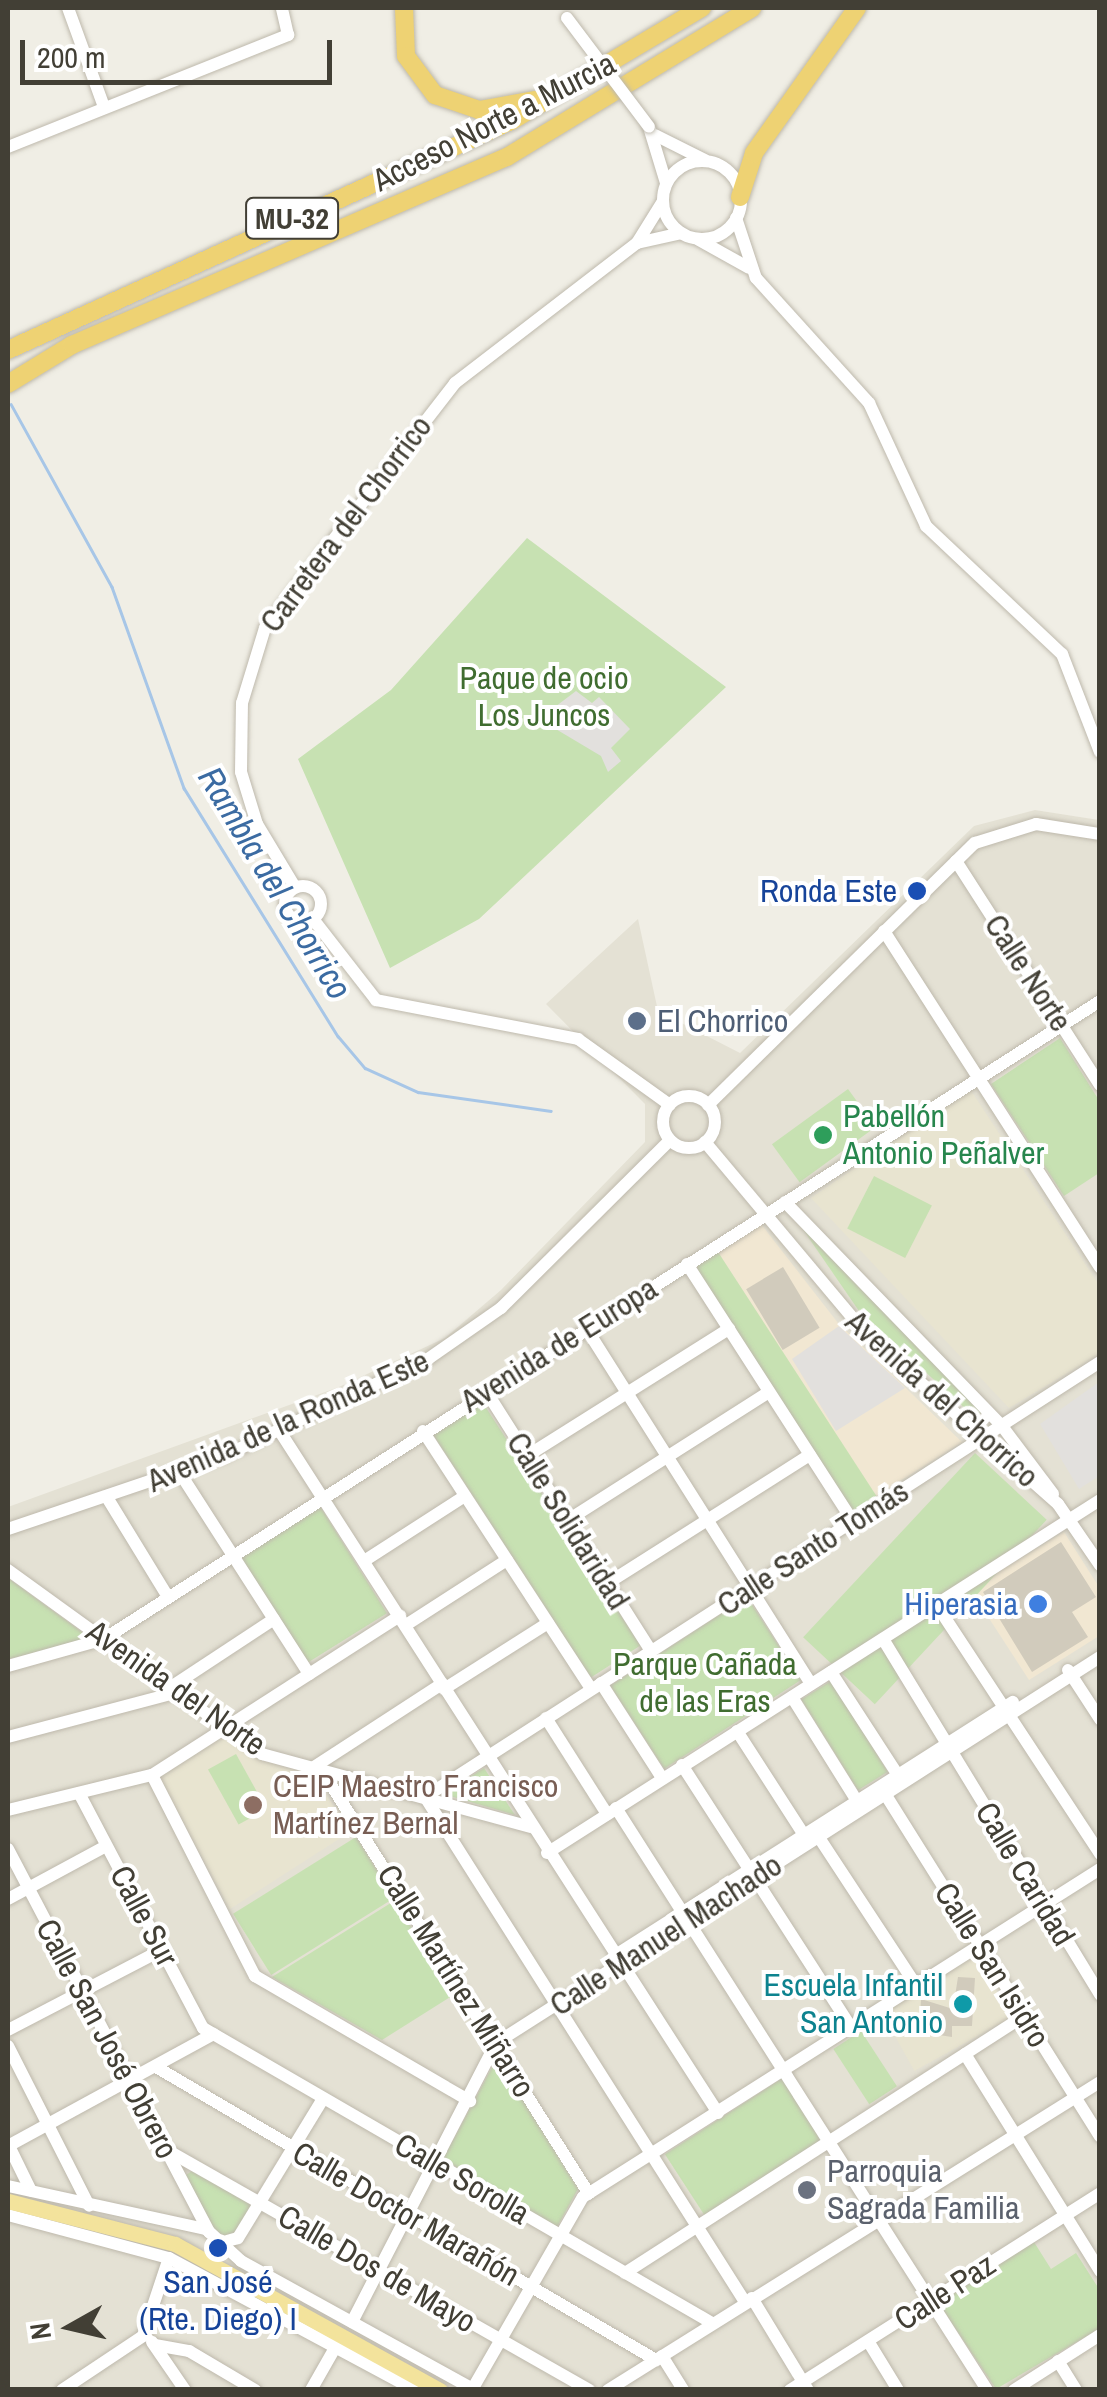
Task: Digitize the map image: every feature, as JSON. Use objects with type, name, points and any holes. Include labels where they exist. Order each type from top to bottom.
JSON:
[{"type":"highway","points":[[404,8],[406,56],[446,102],[497,109],[578,86]]},
{"type":"highway","name":"Acceso Norte a Murcia","points":[[8,350],[578,86],[702,8]]},
{"type":"highway","name":"Acceso Norte a Murcia","points":[[8,384],[72,345],[507,157],[752,8]]},
{"type":"highway","points":[[740,197],[754,153],[857,8]]},
{"type":"main road","points":[[8,2201],[175,2244],[440,2390]]},
{"type":"street","points":[[68,8],[103,104]]},
{"type":"street","points":[[8,147],[103,104],[288,35],[282,8]]},
{"type":"street","points":[[563,13],[652,130],[666,183],[663,201],[681,232],[748,268],[852,377],[926,526],[1062,654],[1100,752]]},
{"type":"street","points":[[652,130],[730,173],[740,197],[736,218],[748,268]]},
{"type":"street","points":[[666,183],[683,165],[707,161]]},
{"type":"street","name":"Carretera del Chorrico","points":[[295,888],[257,824],[241,772],[242,703],[264,628],[455,383],[637,244],[663,201]]},
{"type":"street","points":[[696,238],[719,234],[736,218]]},
{"type":"street","name":"Carretera del Chorrico","points":[[637,244],[681,232]]},
{"type":"street","points":[[708,1105],[956,861],[1011,827],[1100,834]]},
{"type":"street","name":"Calle Norte","points":[[956,861],[1100,1086]]},
{"type":"street","points":[[313,918],[318,895],[295,888],[286,912],[313,918],[376,1000],[578,1039],[670,1105]]},
{"type":"street","points":[[884,931],[1100,1268]]},
{"type":"street","name":"Avenida de Europa","points":[[8,1666],[104,1639],[1100,1000]]},
{"type":"street","points":[[694,1096],[708,1105],[715,1120],[706,1142],[670,1140],[670,1105],[694,1096]]},
{"type":"street","name":"Avenida de la Ronda Este","points":[[8,1528],[180,1473],[279,1430],[460,1340],[670,1140]]},
{"type":"street","name":"Avenida del Chorrico","points":[[706,1142],[867,1335],[1058,1504]]},
{"type":"street","name":"Avenida del Chorrico","points":[[785,1202],[1002,1426],[1100,1566]]},
{"type":"street","points":[[687,1264],[853,1522]]},
{"type":"street","points":[[586,1328],[811,1684]]},
{"type":"street","points":[[527,1456],[730,1329]]},
{"type":"street","name":"Calle Santo Tomás","points":[[424,1797],[1100,1362]]},
{"type":"street","name":"Calle Solidaridad","points":[[486,1391],[651,1651]]},
{"type":"street","points":[[568,1520],[770,1392]]},
{"type":"street","points":[[279,1430],[547,1853],[718,2112]]},
{"type":"street","points":[[423,1432],[548,1623],[662,1778]]},
{"type":"street","points":[[608,1583],[810,1455]]},
{"type":"street","points":[[180,1473],[309,1674]]},
{"type":"street","points":[[364,1561],[465,1496]]},
{"type":"street","points":[[108,1499],[168,1597]]},
{"type":"street","points":[[547,1853],[1100,1500]]},
{"type":"street","points":[[8,1810],[152,1775],[309,1674],[507,1560]]},
{"type":"street","name":"Avenida del Norte","points":[[8,1570],[262,1754],[531,1828]]},
{"type":"street","points":[[936,1604],[1100,1854]]},
{"type":"street","points":[[8,1737],[175,1690],[274,1619]]},
{"type":"street","points":[[318,1768],[548,1623]]},
{"type":"street","name":"Calle Caridad","points":[[883,1638],[1100,1996]]},
{"type":"street","name":"Calle Manuel Machado","points":[[1069,1672],[1100,1647]]},
{"type":"street","name":"Calle Manuel Machado","points":[[812,1834],[1069,1672],[1100,1657]]},
{"type":"street","points":[[830,1672],[898,1775]]},
{"type":"street","points":[[1069,1672],[1100,1720]]},
{"type":"street","points":[[792,1696],[857,1801]]},
{"type":"street","points":[[546,1718],[688,1915],[987,2390]]},
{"type":"street","points":[[737,1730],[916,1985]]},
{"type":"street","name":"Calle Manuel Machado","points":[[496,2043],[857,1801],[883,1790],[898,1775],[950,1748]]},
{"type":"street","points":[[682,1765],[851,2027]]},
{"type":"street","name":"Calle Martínez Miñarro","points":[[318,1768],[496,2043],[588,2194]]},
{"type":"street","points":[[152,1775],[255,1976],[470,2101]]},
{"type":"street","name":"Calle San Isidro","points":[[883,1790],[1100,2136]]},
{"type":"street","name":"Calle Sur","points":[[80,1794],[162,1950],[213,2034]]},
{"type":"street","points":[[424,1797],[655,2152],[698,2225],[806,2385]]},
{"type":"street","points":[[8,1898],[106,1846]]},
{"type":"street","name":"Calle San José Obrero","points":[[8,1849],[206,2229],[246,2280]]},
{"type":"street","points":[[8,2186],[206,2229],[227,2241],[241,2260],[474,2389],[588,2194],[1100,1868]]},
{"type":"street","points":[[8,2030],[162,1950]]},
{"type":"street","points":[[625,2273],[1024,2016]]},
{"type":"street","points":[[32,2191],[8,2145],[213,2034]]},
{"type":"street","name":"Calle Sorolla","points":[[213,2034],[712,2323]]},
{"type":"street","points":[[352,2322],[440,2166],[496,2043]]},
{"type":"street","points":[[8,2046],[89,2206]]},
{"type":"street","points":[[965,2054],[1100,2271]]},
{"type":"street","name":"Calle Doctor Marañón","points":[[156,2067],[659,2358]]},
{"type":"street","points":[[608,2390],[1100,2082]]},
{"type":"street","points":[[227,2241],[260,2202],[323,2099]]},
{"type":"street","name":"Calle Dos de Mayo","points":[[165,2149],[589,2390]]},
{"type":"street","name":"Calle Paz","points":[[790,2390],[806,2385],[1100,2193]]},
{"type":"street","points":[[8,2215],[168,2258],[415,2390]]},
{"type":"street","points":[[168,2258],[149,2340],[184,2390]]},
{"type":"street","points":[[1014,2390],[1100,2335]]},
{"type":"street","points":[[62,2390],[149,2340],[189,2351],[255,2390]]},
{"type":"street","points":[[868,2341],[898,2390]]},
{"type":"street","points":[[312,2390],[335,2348]]},
{"type":"street","points":[[659,2358],[683,2390]]},
{"type":"street","points":[[1058,2362],[1076,2390]]},
{"type":"shaded area","points":[[576,691],[592,703],[599,697],[630,729],[611,748],[621,761],[608,772],[601,756],[539,719]]},
{"type":"shaded area","points":[[1035,810],[1099,820],[1099,2389],[8,2389],[8,1507],[339,1387],[445,1338],[501,1290],[645,1142],[645,1104],[546,1004],[638,919],[658,1011],[740,1053],[974,826]]},
{"type":"shaded area","points":[[970,1089],[1099,1285],[1099,1354],[1009,1408],[811,1198]]},
{"type":"shaded area","points":[[761,1224],[838,1323],[962,1442],[875,1497],[718,1252]]},
{"type":"shaded area","points":[[839,1326],[905,1388],[836,1431],[792,1359]]},
{"type":"shaded area","points":[[1099,1382],[1099,1476],[1079,1489],[1040,1424]]},
{"type":"shaded area","name":"Hiperasia","points":[[1064,1532],[1099,1587],[1099,1636],[1029,1680],[970,1589]]},
{"type":"shaded area","name":"CEIP Maestro Francisco Martínez Bernal","points":[[224,1734],[256,1758],[315,1777],[350,1832],[230,1909],[158,1775]]},
{"type":"shaded area","points":[[977,1955],[1011,2017],[914,2071],[880,2009]]},
{"type":"green space","name":"Paque de ocio Los Juncos","points":[[527,538],[726,687],[479,919],[390,968],[298,759],[391,690]]},
{"type":"green space","points":[[1060,1038],[1100,1102],[1099,1173],[1064,1196],[991,1084]]},
{"type":"green space","name":"Pabellón Antonio Peñalver","points":[[848,1089],[876,1127],[800,1182],[772,1144]]},
{"type":"green space","points":[[874,1176],[932,1206],[905,1258],[847,1229]]},
{"type":"green space","points":[[793,1215],[986,1414],[969,1412],[859,1311]]},
{"type":"green space","points":[[718,1252],[876,1496],[853,1511],[695,1267]]},
{"type":"green space","points":[[483,1403],[640,1645],[591,1678],[434,1435]]},
{"type":"green space","name":"Parque Cañada de las Eras","points":[[975,1453],[1047,1520],[875,1704],[803,1637]]},
{"type":"green space","points":[[318,1503],[387,1613],[306,1664],[237,1553]]},
{"type":"green space","points":[[8,1578],[86,1635],[83,1642],[8,1659]]},
{"type":"green space","name":"Parque Cañada de las Eras","points":[[747,1597],[801,1680],[664,1769],[610,1686]]},
{"type":"green space","points":[[831,1681],[888,1772],[858,1790],[801,1700]]},
{"type":"green space","points":[[236,1754],[267,1809],[239,1825],[208,1770]]},
{"type":"green space","points":[[484,1768],[515,1815],[443,1794]]},
{"type":"green space","points":[[356,1837],[394,1898],[271,1975],[233,1914]]},
{"type":"green space","points":[[394,1901],[455,1994],[382,2040],[272,1977]]},
{"type":"green space","points":[[861,2031],[897,2086],[869,2104],[833,2049]]},
{"type":"green space","points":[[497,2058],[578,2189],[557,2227],[443,2159]]},
{"type":"green space","points":[[784,2077],[824,2138],[705,2216],[665,2154]]},
{"type":"green space","points":[[198,2167],[260,2202],[227,2241],[206,2229],[180,2179]]},
{"type":"green space","points":[[1034,2242],[1051,2269],[1076,2253],[1099,2289],[1099,2329],[996,2389],[937,2301]]},
{"type":"building","points":[[783,1267],[820,1328],[783,1350],[746,1289]]},
{"type":"building","name":"Hiperasia","points":[[1061,1542],[1096,1597],[1072,1612],[1088,1637],[1032,1672],[983,1592]]},
{"type":"building","name":"Escuela Infantil San Antonio","points":[[958,1977],[975,1978],[972,2026],[952,2026],[952,2037],[919,2032],[921,1999],[953,2009]]},
{"type":"waterway","name":"Rambla del Chorrico","points":[[11,404],[112,587],[184,788],[338,1036],[365,1068],[418,1092],[551,1111]]},
{"type":"place","name":"Ronda Este","points":[[917,891]]},
{"type":"place","name":"El Chorrico","points":[[637,1021]]},
{"type":"place","name":"Pabellón Antonio Peñalver","points":[[823,1135]]},
{"type":"place","name":"Hiperasia","points":[[1038,1604]]},
{"type":"place","name":"CEIP Maestro Francisco Martínez Bernal","points":[[253,1805]]},
{"type":"place","name":"Escuela Infantil San Antonio","points":[[963,2004]]},
{"type":"place","name":"Parroquia Sagrada Familia","points":[[807,2190]]},
{"type":"place","name":"San José (Rte. Diego) I","points":[[218,2248]]}]
